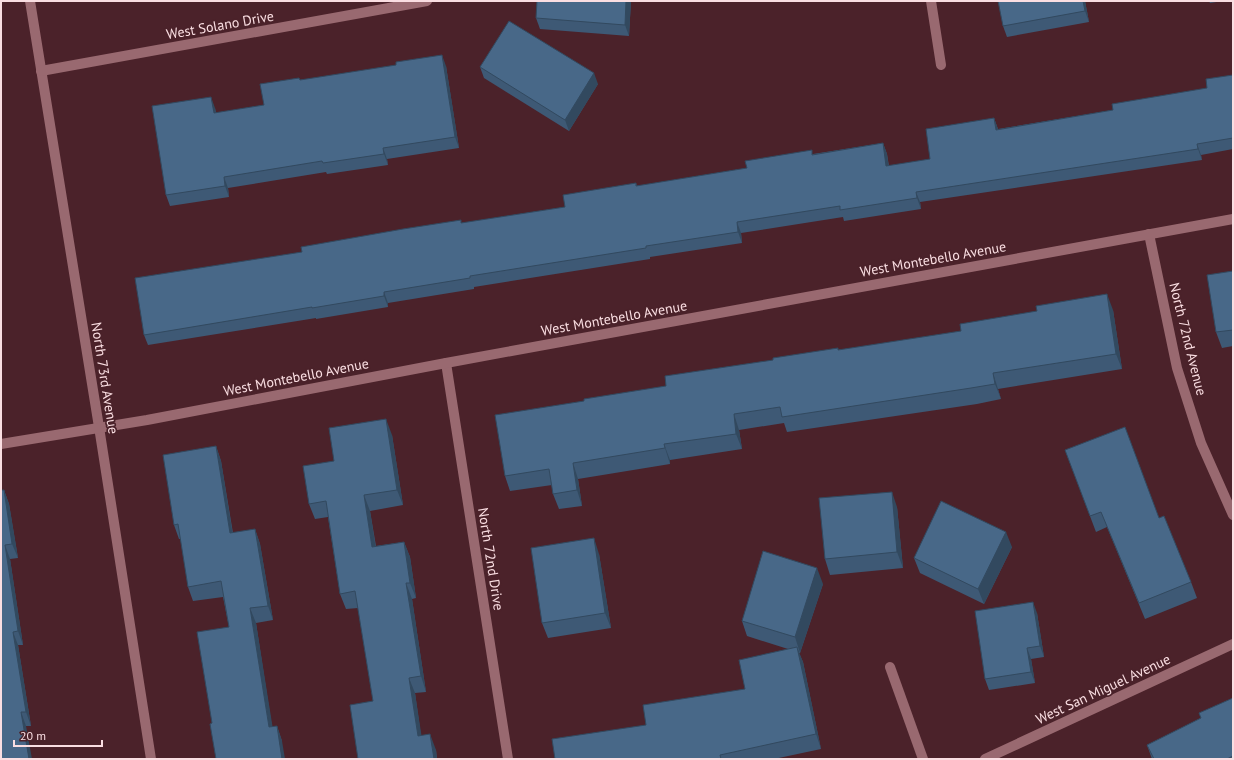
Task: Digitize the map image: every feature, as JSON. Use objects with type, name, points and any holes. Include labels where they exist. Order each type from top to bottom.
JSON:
[{"type":"street","name":"North 73rd Avenue","points":[[30,1],[151,759]]},
{"type":"street","name":"West Solano Drive","points":[[41,71],[427,1]]},
{"type":"street","points":[[931,1],[941,65]]},
{"type":"street","name":"West Montebello Avenue","points":[[1,444],[147,420],[446,363],[1233,219]]},
{"type":"street","name":"North 72nd Avenue","points":[[1150,234],[1177,368],[1201,443],[1233,515]]},
{"type":"street","name":"North 72nd Drive","points":[[446,363],[508,759]]},
{"type":"street","name":"West San Miguel Avenue","points":[[985,759],[1233,644]]},
{"type":"street","points":[[890,667],[923,759]]},
{"type":"building","points":[[537,1],[626,1],[625,25],[536,18]]},
{"type":"building","points":[[998,1],[1083,1],[1085,11],[1003,26]]},
{"type":"building","points":[[509,21],[594,73],[565,120],[480,67]]},
{"type":"building","points":[[442,55],[455,137],[383,148],[384,154],[323,163],[322,161],[224,177],[225,186],[166,195],[152,106],[211,97],[214,113],[264,105],[260,84],[299,78],[300,80],[396,65],[396,62]]},
{"type":"building","points":[[1233,75],[1233,138],[1197,144],[1198,149],[916,192],[917,198],[840,210],[840,206],[737,222],[738,232],[470,276],[470,278],[384,292],[384,296],[144,335],[135,278],[302,252],[301,247],[403,229],[461,220],[461,223],[565,207],[563,195],[636,183],[636,186],[747,168],[745,161],[812,150],[812,155],[883,143],[886,166],[930,159],[926,129],[994,118],[996,130],[1113,110],[1112,104],[1207,88],[1206,79]]},
{"type":"building","points":[[1233,271],[1233,330],[1216,332],[1207,275]]},
{"type":"building","points":[[1107,294],[1116,354],[993,373],[995,384],[971,388],[782,417],[780,407],[734,414],[736,434],[664,444],[665,448],[573,463],[577,490],[553,494],[549,469],[505,476],[495,415],[666,386],[665,376],[773,360],[773,358],[838,348],[838,350],[961,331],[960,324],[1037,311],[1036,306]]},
{"type":"building","points":[[386,419],[397,490],[364,495],[372,547],[404,542],[410,583],[406,583],[421,676],[409,678],[418,736],[430,734],[434,759],[358,759],[350,705],[373,701],[355,591],[340,594],[326,501],[309,504],[303,466],[334,461],[329,428]]},
{"type":"building","points":[[1125,427],[1159,518],[1164,516],[1191,582],[1139,603],[1101,512],[1090,516],[1065,450]]},
{"type":"building","points":[[216,446],[230,533],[255,529],[268,606],[250,608],[269,727],[277,726],[282,759],[216,759],[210,724],[212,723],[197,632],[229,627],[221,581],[188,587],[178,524],[174,525],[163,455]]},
{"type":"building","points":[[1,490],[4,490],[12,544],[5,545],[18,631],[13,632],[26,712],[21,712],[29,759],[1,759]]},
{"type":"building","points":[[892,492],[897,552],[825,559],[819,498]]},
{"type":"building","points":[[941,501],[1006,532],[978,589],[914,558]]},
{"type":"building","points":[[594,538],[605,613],[542,623],[531,548]]},
{"type":"building","points":[[763,551],[817,568],[795,637],[742,621]]},
{"type":"building","points":[[1033,602],[1040,646],[1027,648],[1031,672],[985,679],[975,611]]},
{"type":"building","points":[[797,647],[816,734],[720,755],[721,759],[555,759],[552,739],[646,725],[643,705],[745,689],[739,660]]},
{"type":"building","points":[[1233,698],[1233,756],[1227,759],[1154,759],[1147,745],[1201,718],[1199,713]]}]
